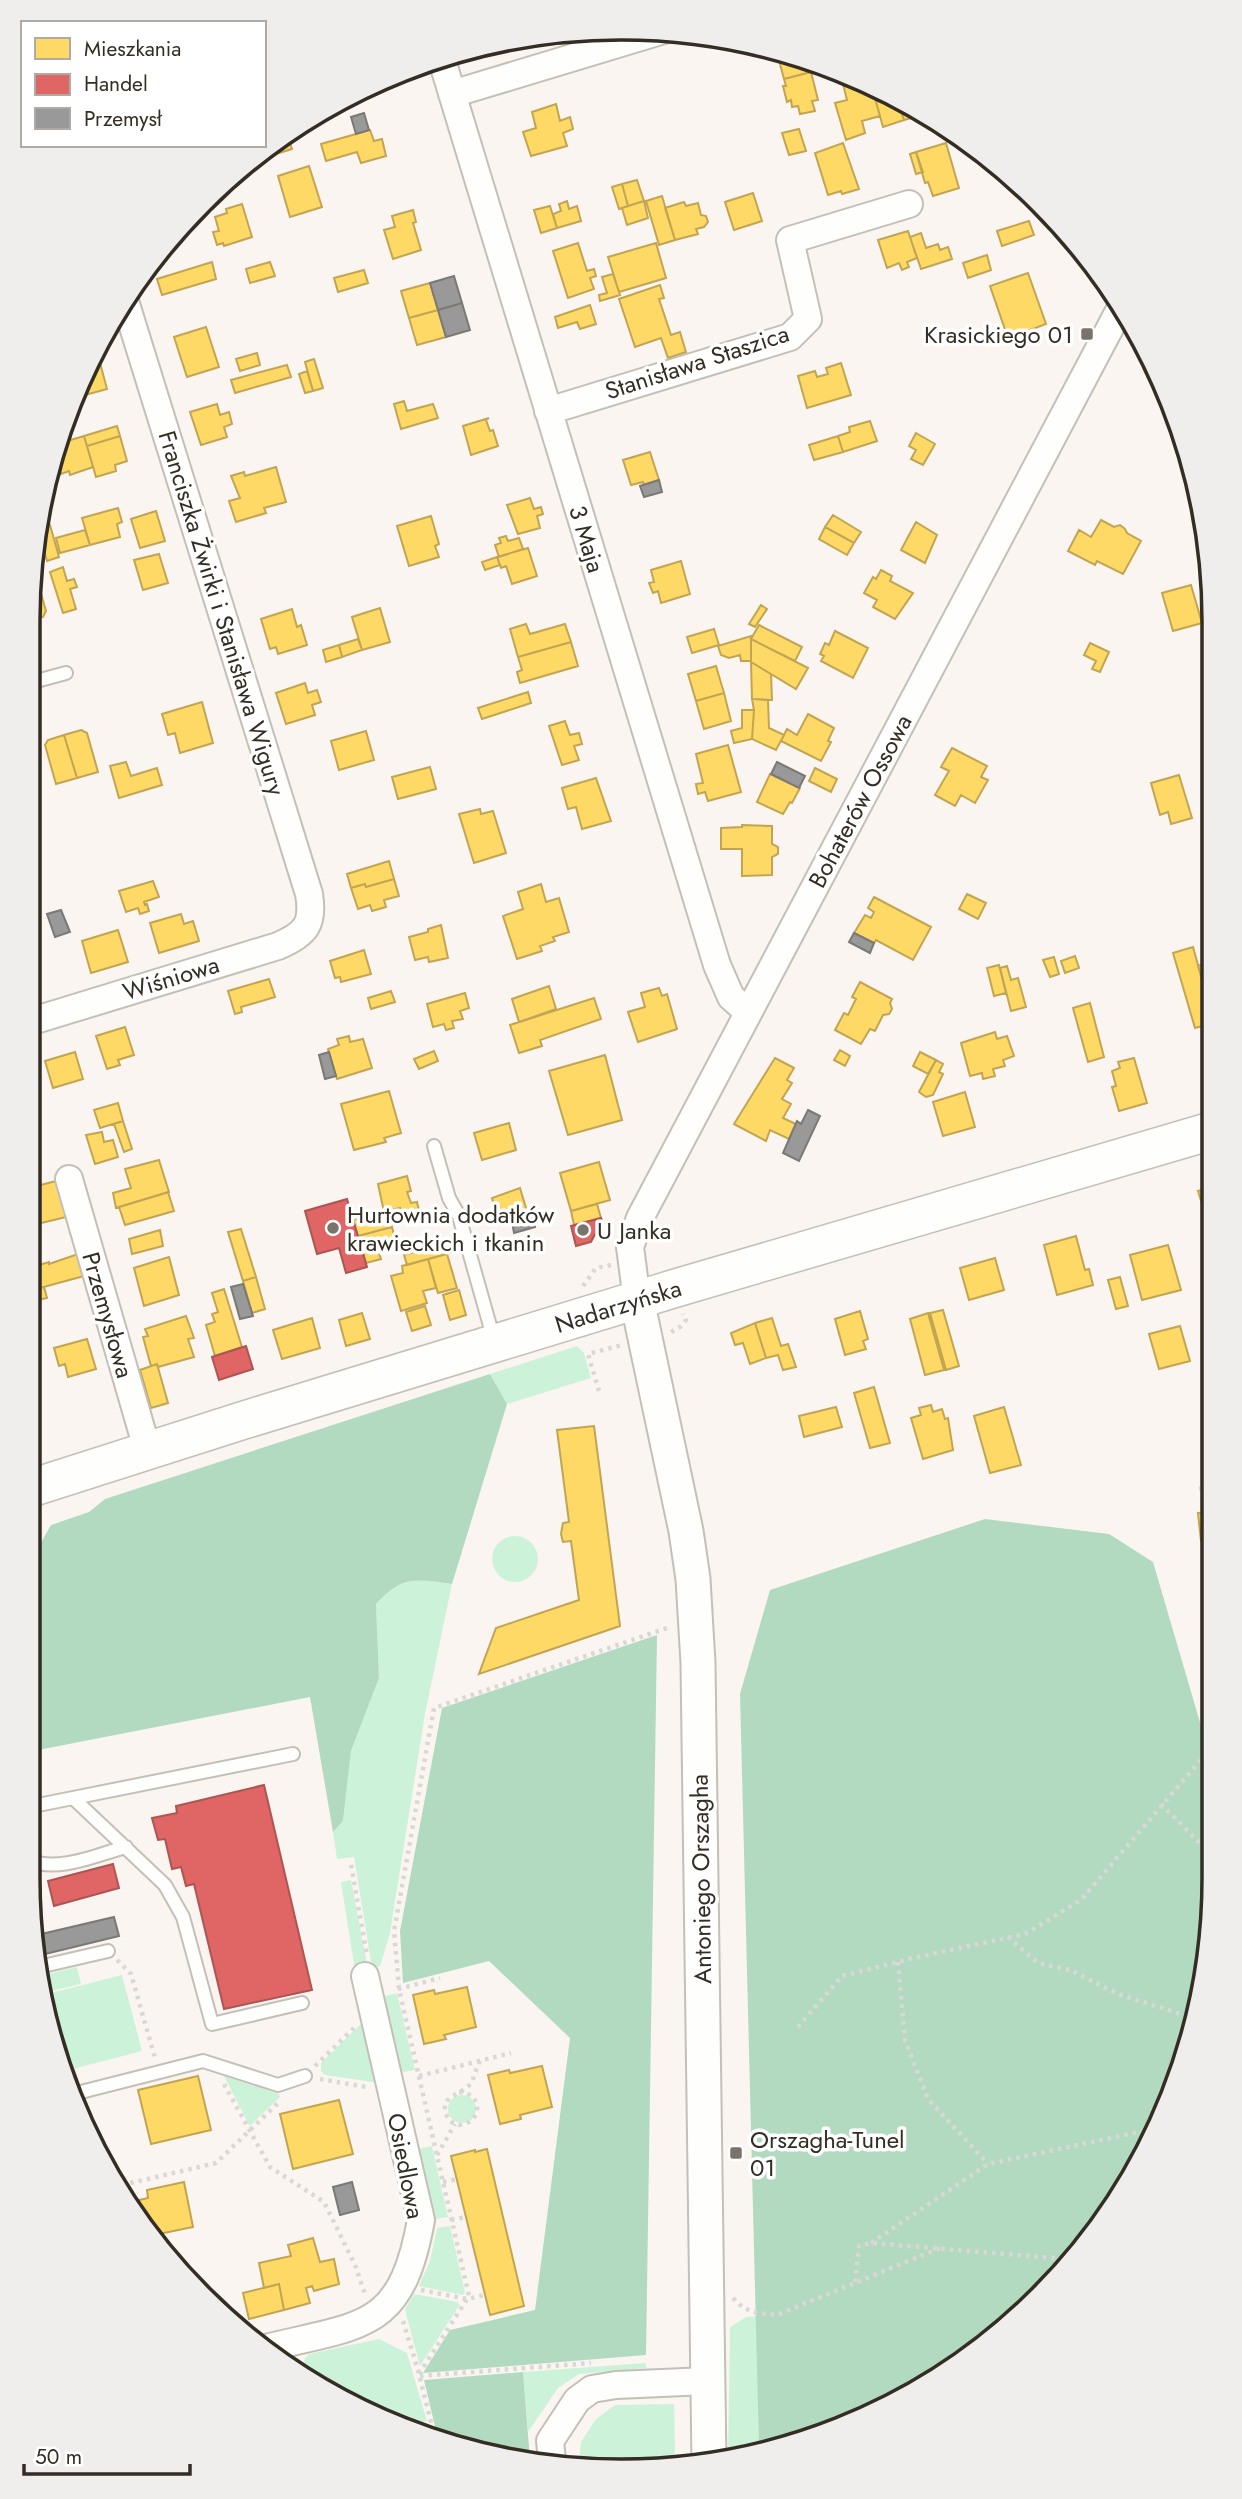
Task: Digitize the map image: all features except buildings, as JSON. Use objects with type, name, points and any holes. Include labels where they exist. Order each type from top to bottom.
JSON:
[{"type":"main road","name":"Nadarzyńska","points":[[40,1485],[637,1300],[1202,1133]]},
{"type":"street","points":[[452,94],[630,40]]},
{"type":"street","name":"3 Maja","points":[[444,68],[718,965],[732,997],[748,1012]]},
{"type":"street","name":"Stanisława Staszica","points":[[548,411],[790,337],[808,319],[790,240],[909,204]]},
{"type":"street","name":"Franciszka Żwirki i Stanisława Wigury","points":[[129,313],[309,894],[312,910],[307,926]]},
{"type":"street","name":"Bohaterów Ossowa","points":[[637,1300],[630,1262],[634,1233],[1116,317]]},
{"type":"street","name":"Wiśniowa","points":[[40,1019],[278,946],[297,938],[307,926]]},
{"type":"street","name":"Przemysłowa","points":[[69,1179],[148,1452]]},
{"type":"street","name":"Antoniego Orszagha","points":[[637,1300],[673,1460],[693,1579],[698,1663],[709,2452]]},
{"type":"street","name":"Osiedlowa","points":[[284,2351],[360,2324],[380,2312],[393,2299],[407,2277],[415,2253],[421,2220],[365,1976]]},
{"type":"street","points":[[551,2455],[550,2441],[577,2400],[592,2389],[616,2385],[707,2381]]},
{"type":"lane","points":[[40,680],[66,673]]},
{"type":"lane","points":[[434,1146],[449,1198],[459,1216],[495,1344]]},
{"type":"lane","points":[[40,1805],[293,1754]]},
{"type":"lane","points":[[73,1798],[165,1885],[183,1917],[212,2024],[302,2003]]},
{"type":"lane","points":[[40,1865],[55,1866],[126,1847]]},
{"type":"lane","points":[[47,1965],[108,1951]]},
{"type":"lane","points":[[81,2092],[202,2061],[278,2085],[305,2076]]},
{"type":"path","points":[[588,1354],[599,1391]]},
{"type":"path","points":[[419,2375],[469,2296],[399,1989],[394,1931],[434,1709],[678,1624]]},
{"type":"path","points":[[798,2027],[842,1976],[1025,1934],[1080,1900],[1202,1759]]},
{"type":"path","points":[[1161,1804],[1202,1845]]},
{"type":"path","points":[[351,1865],[370,1970],[365,1976]]},
{"type":"path","points":[[1008,1937],[1038,1963],[1070,1970],[1118,1994],[1185,2015]]},
{"type":"path","points":[[108,1951],[131,1974],[159,2072]]},
{"type":"path","points":[[898,1962],[905,2040],[928,2099],[988,2164]]},
{"type":"path","points":[[128,2184],[216,2163],[365,2017],[380,1994],[440,1978]]},
{"type":"path","points":[[419,2076],[511,2053]]},
{"type":"path","points":[[471,2083],[478,2108],[475,2118],[466,2125],[455,2124],[447,2116],[445,2106],[450,2096],[471,2083],[480,2061]]},
{"type":"path","points":[[214,2064],[270,2167],[324,2202],[368,2298]]},
{"type":"path","points":[[305,2076],[391,2092]]},
{"type":"path","points":[[459,2092],[474,2097]]},
{"type":"path","points":[[437,2155],[455,2124]]},
{"type":"path","points":[[871,2243],[988,2164],[1144,2131]]},
{"type":"path","points":[[443,2182],[457,2179]]},
{"type":"path","points":[[443,2222],[466,2217]]},
{"type":"path","points":[[855,2282],[859,2246],[871,2243],[1060,2258]]},
{"type":"path","points":[[729,2293],[742,2308],[753,2313],[778,2315],[940,2247]]},
{"type":"path","points":[[414,2289],[467,2299],[485,2295]]},
{"type":"path","points":[[401,2317],[432,2427]]},
{"type":"path","points":[[419,2375],[600,2362]]},
{"type":"green space","points":[[577,1346],[584,1353],[591,1378],[507,1404],[490,1374]]},
{"type":"green space","points":[[490,1374],[507,1404],[452,1584],[410,1581],[394,1588],[376,1604],[379,1678],[351,1751],[343,1821],[333,1832],[310,1697],[40,1750],[40,1544],[51,1525],[89,1512],[105,1499]]},
{"type":"green space","points":[[985,1519],[1109,1534],[1153,1562],[1202,1729],[1202,1878],[1201,1916],[1191,1991],[1171,2065],[1142,2135],[1104,2201],[1082,2232],[1032,2289],[975,2339],[944,2361],[878,2399],[843,2415],[759,2442],[740,1694],[770,1590]]},
{"type":"green space","points":[[515,1536],[531,1543],[538,1559],[531,1575],[515,1582],[499,1575],[492,1559],[499,1543]]},
{"type":"green space","points":[[415,1579],[452,1584],[425,1714],[390,1933],[380,1966],[372,1968],[354,1857],[337,1859],[333,1832],[343,1821],[351,1751],[379,1678],[376,1604],[390,1588]]},
{"type":"green space","points":[[657,1635],[646,2355],[423,2373],[450,2330],[535,2310],[570,2038],[489,1961],[403,1983],[400,1931],[442,1708]]},
{"type":"green space","points":[[351,1880],[368,1969],[355,1971],[341,1882]]},
{"type":"green space","points":[[77,1967],[81,1984],[51,1991],[48,1974]]},
{"type":"green space","points":[[122,1975],[142,2051],[72,2069],[51,1993]]},
{"type":"green space","points":[[397,1993],[415,2070],[404,2072],[400,2070],[381,1997]]},
{"type":"green space","points":[[365,2020],[380,2083],[325,2075],[321,2071],[321,2063]]},
{"type":"green space","points":[[224,2076],[279,2094],[280,2097],[249,2125]]},
{"type":"green space","points":[[462,2095],[472,2099],[476,2109],[472,2119],[462,2123],[452,2119],[448,2109],[452,2099]]},
{"type":"green space","points":[[432,2146],[448,2217],[430,2220],[415,2150]]},
{"type":"green space","points":[[450,2226],[465,2292],[463,2295],[419,2286],[430,2261],[437,2228]]},
{"type":"green space","points":[[414,2294],[458,2302],[459,2306],[420,2366],[405,2309]]},
{"type":"green space","points":[[757,2316],[759,2442],[728,2449],[730,2327],[746,2317]]},
{"type":"green space","points":[[379,2339],[407,2353],[427,2421],[419,2422],[399,2415],[331,2381],[305,2365],[304,2360],[309,2354]]},
{"type":"green space","points":[[646,2363],[646,2368],[579,2374],[558,2388],[528,2432],[523,2372]]},
{"type":"green space","points":[[523,2372],[529,2451],[435,2428],[424,2380]]},
{"type":"green space","points":[[674,2404],[674,2456],[579,2458],[581,2442],[596,2419],[615,2405]]},
{"type":"place","name":"Krasickiego 01","points":[[1087,334]]},
{"type":"place","name":"Hurtownia dodatków krawieckich i tkanin","points":[[333,1228]]},
{"type":"place","name":"U Janka","points":[[583,1230]]},
{"type":"place","name":"Orszagha-Tunel 01","points":[[736,2153]]}]
